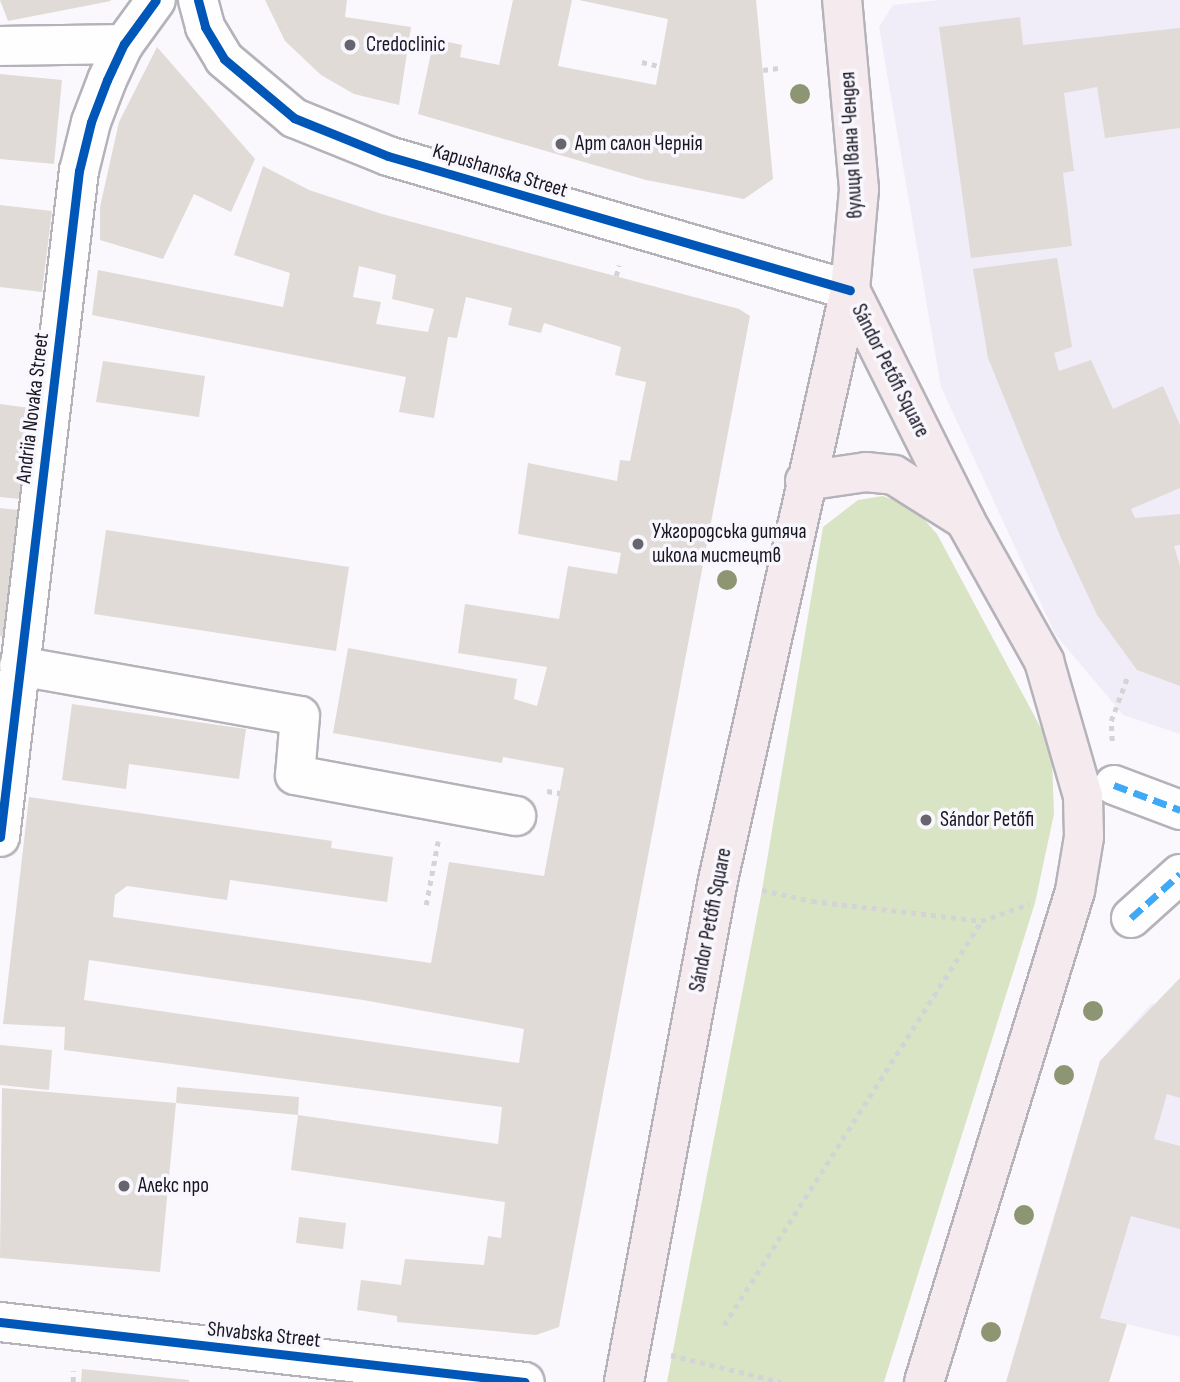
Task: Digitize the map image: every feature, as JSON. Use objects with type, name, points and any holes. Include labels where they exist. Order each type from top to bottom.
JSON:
[{"type":"main road","name":"вулиця Івана Чендея","points":[[842,0],[859,189],[850,290]]},
{"type":"main road","name":"Sándor Petőfi Square","points":[[624,1382],[718,880],[805,481],[850,290]]},
{"type":"main road","name":"Sándor Petőfi Square","points":[[850,290],[965,520],[1044,662],[1080,775],[1084,837],[1075,891],[924,1382]]},
{"type":"main road","points":[[805,481],[866,472],[894,475],[965,520]]},
{"type":"street","name":"Andriia Novaka Street","points":[[0,837],[79,171],[91,122],[124,44],[156,0]]},
{"type":"street","name":"Kapushanska Street","points":[[198,0],[205,27],[224,59],[246,81],[294,118],[388,156],[850,290]]},
{"type":"street","points":[[0,46],[124,44]]},
{"type":"street","points":[[19,667],[300,716],[295,775],[516,816]]},
{"type":"street","points":[[1114,785],[1180,810]]},
{"type":"street","points":[[1131,918],[1180,874]]},
{"type":"street","name":"Shvabska Street","points":[[0,1322],[525,1382]]},
{"type":"path","points":[[642,62],[659,66]]},
{"type":"path","points":[[763,70],[778,68]]},
{"type":"path","points":[[616,276],[619,265]]},
{"type":"path","points":[[1114,785],[1111,721],[1127,678]]},
{"type":"path","points":[[426,905],[435,860]]},
{"type":"path","points":[[762,890],[812,901],[981,921],[1035,902]]},
{"type":"path","points":[[724,1325],[981,921]]},
{"type":"path","points":[[671,1355],[781,1382]]},
{"type":"shaded area","points":[[940,0],[1180,0],[1180,734],[1123,715],[1055,634],[941,387],[879,27],[893,5]]},
{"type":"shaded area","points":[[1152,1003],[1180,1015],[1180,1337],[1029,1300],[1100,1061]]},
{"type":"green space","points":[[883,496],[915,509],[937,534],[1042,730],[1052,758],[1054,814],[1035,903],[884,1382],[667,1382],[762,890],[823,527],[858,500]]},
{"type":"building","points":[[0,0],[110,0],[111,1],[8,21]]},
{"type":"building","points":[[265,0],[347,0],[345,17],[411,27],[399,105],[354,94],[321,75],[285,41]]},
{"type":"building","points":[[513,0],[572,0],[558,66],[656,85],[668,19],[579,0],[756,0],[773,179],[744,199],[646,180],[418,114],[434,39],[462,45],[460,57],[499,65]]},
{"type":"building","points":[[1020,17],[1023,45],[1180,28],[1180,128],[1105,138],[1097,87],[1064,93],[1074,171],[1063,173],[1072,246],[971,258],[939,27]]},
{"type":"building","points":[[157,47],[255,159],[231,212],[194,194],[163,259],[100,240],[100,207],[119,122]]},
{"type":"building","points":[[0,74],[62,80],[54,164],[0,159]]},
{"type":"building","points":[[263,166],[309,190],[382,214],[739,309],[750,316],[559,1327],[536,1335],[397,1322],[397,1316],[357,1310],[361,1280],[401,1285],[405,1259],[484,1265],[488,1236],[501,1238],[505,1202],[291,1170],[298,1115],[498,1144],[502,1107],[64,1050],[65,1027],[3,1024],[29,797],[332,841],[331,848],[393,857],[387,902],[230,880],[227,900],[127,886],[115,895],[113,917],[431,963],[449,862],[544,876],[564,768],[503,757],[502,763],[333,733],[348,648],[517,679],[514,699],[537,706],[547,667],[458,653],[465,604],[559,619],[568,566],[617,574],[621,553],[518,534],[528,463],[617,481],[620,460],[630,461],[646,382],[615,375],[621,347],[544,323],[541,333],[508,325],[512,308],[466,297],[457,338],[448,337],[434,418],[399,412],[406,377],[92,315],[98,270],[283,307],[290,273],[234,255]],"holes":[[[359,266],[396,275],[392,299],[434,309],[428,332],[376,324],[381,302],[353,297]],[[89,960],[363,1000],[524,1029],[519,1063],[84,1000]]]},
{"type":"building","points":[[0,205],[52,211],[42,292],[0,287]]},
{"type":"building","points":[[1057,258],[1072,347],[1054,353],[1059,371],[1091,360],[1113,409],[1163,386],[1180,425],[1180,488],[1131,509],[1135,518],[1180,514],[1180,545],[1174,546],[1180,566],[1180,686],[1137,670],[1097,615],[1061,538],[988,358],[973,269]]},
{"type":"building","points":[[103,361],[205,376],[199,417],[96,402]]},
{"type":"building","points":[[0,404],[30,408],[19,499],[0,497]]},
{"type":"building","points":[[0,508],[18,510],[4,637],[0,636]]},
{"type":"building","points":[[106,530],[349,567],[336,651],[94,614]]},
{"type":"building","points":[[72,704],[246,729],[239,779],[129,764],[126,789],[62,780]]},
{"type":"building","points":[[1180,978],[1180,1098],[1167,1094],[1154,1139],[1180,1146],[1180,1229],[1131,1216],[1100,1318],[1127,1324],[1109,1382],[1006,1382],[1100,1061]]},
{"type":"building","points":[[0,1045],[52,1050],[49,1090],[0,1085]]},
{"type":"building","points":[[177,1087],[299,1097],[298,1115],[176,1103]]},
{"type":"building","points":[[2,1088],[176,1103],[160,1272],[0,1258]]},
{"type":"building","points":[[299,1217],[346,1223],[343,1249],[296,1243]]},
{"type":"building","points":[[82,1369],[189,1380],[189,1382],[81,1382]]},
{"type":"marked path","points":[[1114,785],[1180,810]]},
{"type":"marked path","points":[[1131,918],[1180,874]]},
{"type":"cycle path","points":[[0,837],[79,171],[91,122],[107,80],[124,44],[156,0]]},
{"type":"cycle path","points":[[198,0],[205,27],[224,59],[294,118],[388,156],[850,290]]},
{"type":"cycle path","points":[[0,1322],[525,1382]]},
{"type":"place","name":"Credoclinic","points":[[350,45]]},
{"type":"place","name":"Арт салон Чернія","points":[[561,144]]},
{"type":"place","name":"Ужгородська дитяча школа мистецтв","points":[[638,544]]},
{"type":"place","name":"Sándor Petőfi","points":[[926,820]]},
{"type":"place","name":"Алекс про","points":[[124,1186]]}]
